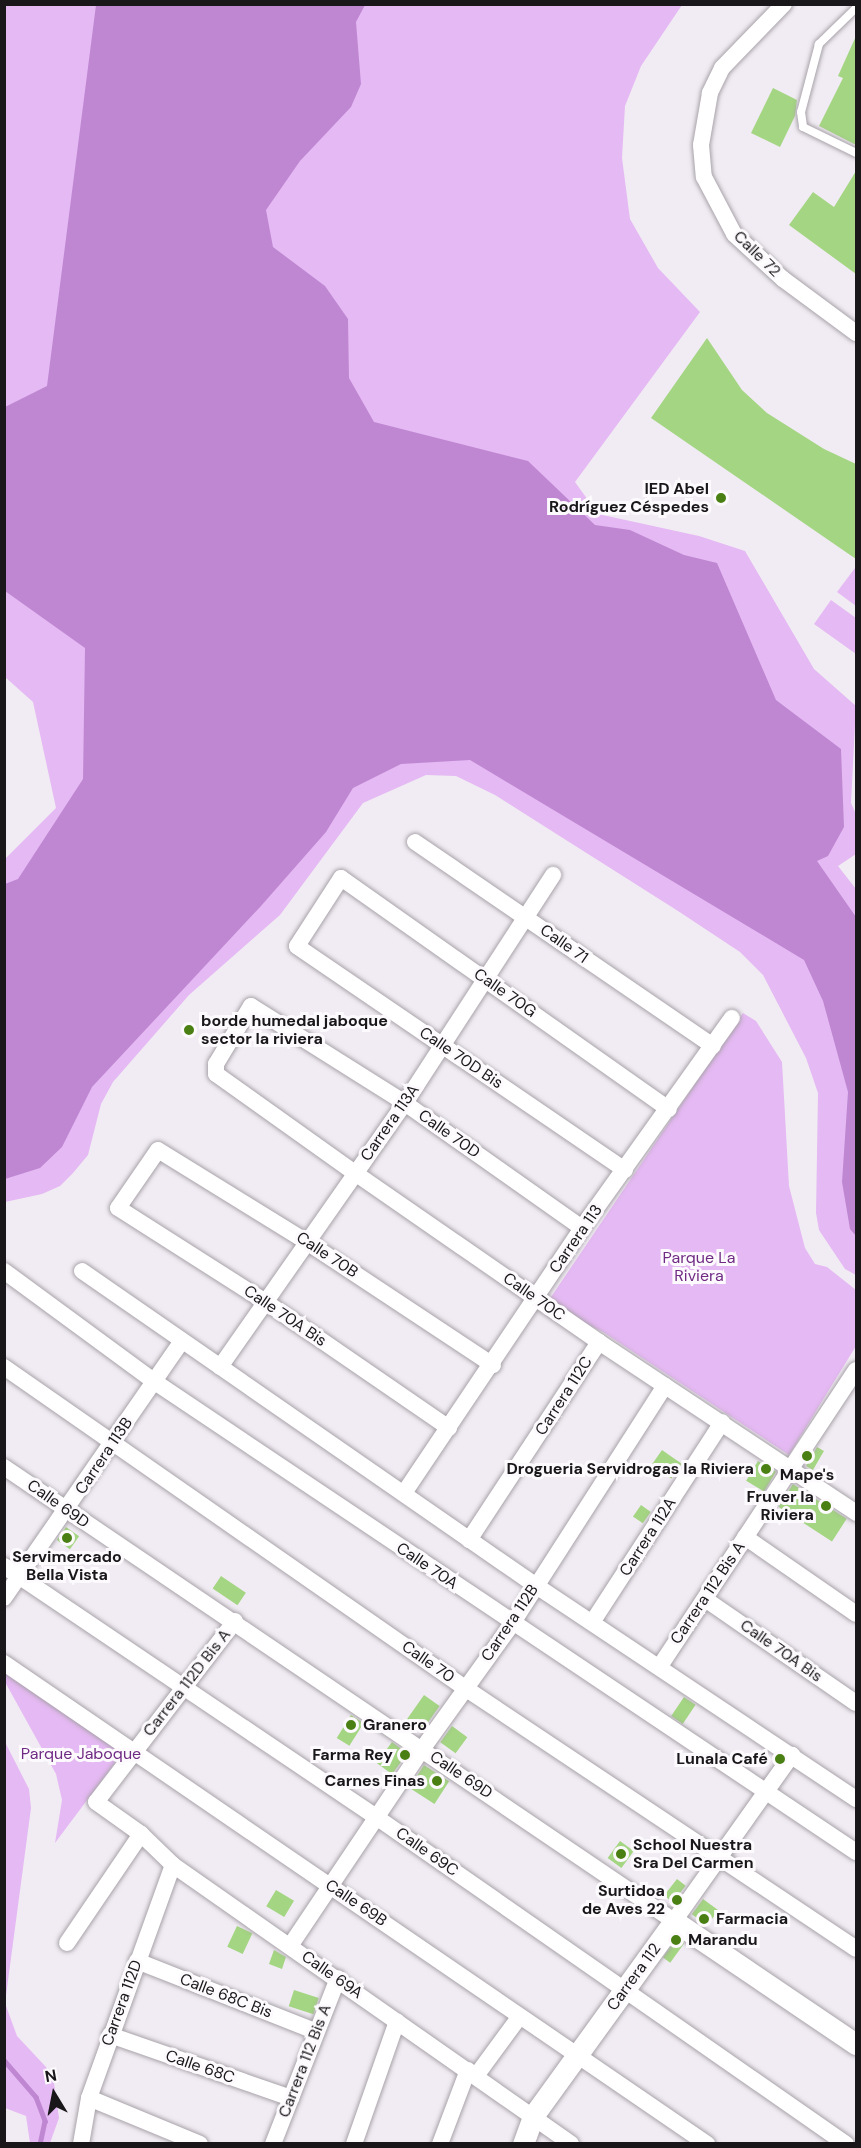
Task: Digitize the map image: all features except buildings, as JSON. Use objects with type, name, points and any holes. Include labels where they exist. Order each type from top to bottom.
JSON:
[{"type":"street","name":"Calle 72","points":[[784,4],[722,68],[703,117],[700,145],[704,177],[734,234],[783,279],[856,333]]},
{"type":"street","name":"Calle 71","points":[[415,842],[713,1046]]},
{"type":"street","name":"Carrera 113A","points":[[220,1367],[264,1300],[405,1104],[553,875]]},
{"type":"street","name":"Calle 70G","points":[[297,946],[341,878],[669,1109]]},
{"type":"street","name":"Calle 70D Bis","points":[[297,946],[625,1170]]},
{"type":"street","name":"Calle 70D","points":[[216,1074],[216,1065],[251,1006],[405,1104],[582,1228]]},
{"type":"street","name":"Carrera 113","points":[[404,1493],[493,1365],[582,1228],[732,1018]]},
{"type":"street","name":"Calle 70C","points":[[216,1074],[599,1342],[856,1511]]},
{"type":"street","name":"Calle 70B","points":[[118,1208],[159,1150],[307,1242],[493,1365]]},
{"type":"street","name":"Calle 70A Bis","points":[[118,1208],[264,1300],[449,1428]]},
{"type":"street","points":[[82,1270],[181,1342],[535,1585],[593,1621],[792,1755],[854,1792]]},
{"type":"street","name":"Calle 70A","points":[[4,1271],[155,1382],[512,1624],[856,1852]]},
{"type":"street","name":"Carrera 113B","points":[[4,1598],[181,1342]]},
{"type":"street","name":"Carrera 112C","points":[[470,1540],[599,1342]]},
{"type":"street","name":"Calle 70","points":[[4,1367],[465,1688],[856,1949]]},
{"type":"street","name":"Carrera 112 Bis A","points":[[660,1666],[856,1370]]},
{"type":"street","name":"Carrera 112B","points":[[290,1946],[330,1885],[379,1819],[423,1748],[512,1624],[665,1386]]},
{"type":"street","name":"Carrera 112A","points":[[593,1621],[722,1422]]},
{"type":"street","name":"Calle 69D","points":[[4,1467],[66,1511],[423,1748],[856,2044]]},
{"type":"street","points":[[746,1537],[856,1614]]},
{"type":"street","name":"Calle 69C","points":[[4,1566],[379,1819],[846,2144]]},
{"type":"street","name":"Calle 70A Bis","points":[[705,1599],[856,1703]]},
{"type":"street","name":"Carrera 112D Bis A","points":[[96,1802],[235,1622]]},
{"type":"street","name":"Calle 69B","points":[[4,1664],[707,2144]]},
{"type":"street","name":"Carrera 112","points":[[523,2144],[533,2116],[792,1755]]},
{"type":"street","name":"Calle 69A","points":[[96,1802],[141,1834],[173,1864],[571,2144]]},
{"type":"street","points":[[67,1943],[141,1834]]},
{"type":"street","name":"Carrera 112D","points":[[81,2144],[89,2098],[173,1864]]},
{"type":"street","name":"Calle 68C Bis","points":[[137,1961],[315,2031]]},
{"type":"street","name":"Carrera 112 Bis A","points":[[273,2144],[315,2031],[338,1978]]},
{"type":"street","points":[[440,2144],[472,2073],[520,2016]]},
{"type":"street","points":[[354,2144],[397,2021]]},
{"type":"street","name":"Calle 68C","points":[[110,2035],[291,2098]]},
{"type":"street","points":[[89,2098],[200,2144]]},
{"type":"lane","points":[[856,8],[819,44],[801,112],[803,127],[856,153]]},
{"type":"green space","points":[[5,5],[682,5],[641,66],[625,106],[622,158],[630,219],[658,268],[700,312],[575,482],[598,514],[699,536],[745,551],[814,669],[856,706],[851,803],[856,814],[856,854],[838,866],[856,889],[856,1275],[845,1269],[819,1230],[816,1213],[818,1093],[806,1058],[763,975],[740,952],[678,911],[495,795],[456,776],[426,775],[363,803],[280,915],[189,995],[113,1082],[101,1104],[88,1155],[73,1173],[60,1186],[42,1194],[5,1202],[5,859],[56,808],[33,702],[5,677]]},
{"type":"green space","points":[[856,569],[856,606],[837,592]]},
{"type":"green space","points":[[831,600],[856,618],[856,654],[814,624]]},
{"type":"green space","name":"Parque La Riviera","points":[[743,1013],[756,1021],[782,1062],[789,1186],[805,1248],[815,1264],[827,1267],[856,1290],[856,1346],[789,1455],[603,1332],[535,1298],[551,1297]]},
{"type":"green space","name":"Parque Jaboque","points":[[5,1665],[126,1748],[55,1843],[62,1800],[56,1774],[5,1682]]},
{"type":"green space","points":[[5,1742],[29,1789],[31,1808],[5,2003]]},
{"type":"green space","points":[[5,2003],[17,2036],[46,2067],[54,2083],[59,2118],[50,2143],[30,2143],[26,2116],[5,2108]]},
{"type":"shaded area","points":[[96,5],[365,5],[356,22],[361,84],[351,107],[300,161],[266,210],[273,247],[325,286],[348,319],[349,378],[374,422],[528,461],[595,525],[630,530],[684,555],[717,563],[776,700],[841,749],[844,827],[828,856],[817,861],[856,917],[856,1236],[850,1229],[842,1182],[848,1092],[823,1001],[804,960],[470,760],[401,764],[353,788],[326,832],[261,906],[92,1087],[62,1147],[40,1168],[5,1179],[5,884],[18,879],[83,779],[85,648],[5,591],[5,407],[47,386]]},
{"type":"waterway","points":[[4,2060],[36,2097],[45,2121],[40,2144]]},
{"type":"place","name":"IED Abel Rodríguez Céspedes","points":[[721,498]]},
{"type":"place","name":"borde humedal jaboque sector la riviera","points":[[189,1030]]},
{"type":"place","name":"Mape's","points":[[807,1456]]},
{"type":"place","name":"Drogueria Servidrogas la Riviera","points":[[766,1469]]},
{"type":"place","name":"Fruver la Riviera","points":[[826,1506]]},
{"type":"place","name":"Servimercado Bella Vista","points":[[67,1538]]},
{"type":"place","name":"Granero","points":[[351,1725]]},
{"type":"place","name":"Farma Rey","points":[[405,1755]]},
{"type":"place","name":"Lunala Café","points":[[780,1759]]},
{"type":"place","name":"Carnes Finas","points":[[437,1781]]},
{"type":"place","name":"School Nuestra Sra Del Carmen","points":[[621,1854]]},
{"type":"place","name":"Surtidoa de Aves 22","points":[[677,1900]]},
{"type":"place","name":"Farmacia","points":[[704,1919]]},
{"type":"place","name":"Marandu","points":[[676,1940]]}]
